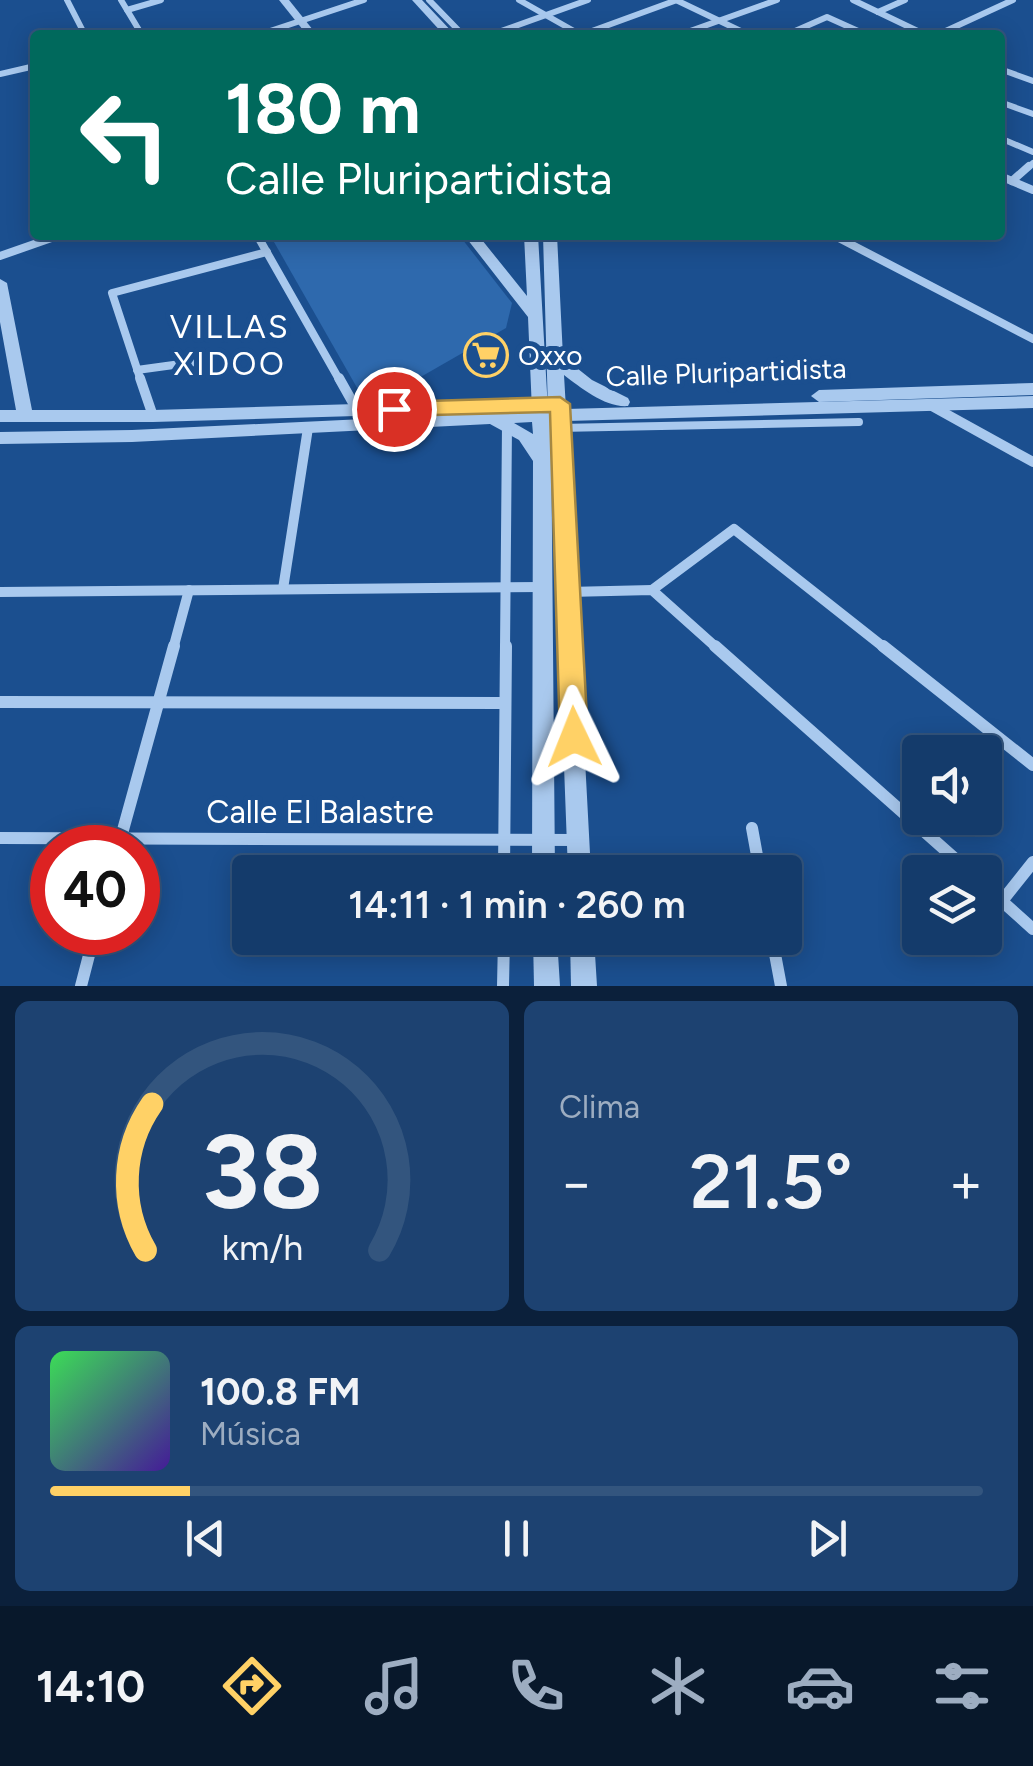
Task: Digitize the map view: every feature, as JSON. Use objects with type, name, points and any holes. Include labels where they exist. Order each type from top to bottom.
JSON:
[{"type":"street","points":[[67,0],[82,30]]},
{"type":"street","points":[[122,0],[139,30]]},
{"type":"street","points":[[128,10],[161,0]]},
{"type":"street","points":[[284,0],[308,30]]},
{"type":"street","points":[[273,30],[364,0]]},
{"type":"street","points":[[404,0],[431,30]]},
{"type":"street","points":[[519,0],[573,30]]},
{"type":"street","points":[[504,30],[588,0]]},
{"type":"street","points":[[595,30],[676,0],[738,30]]},
{"type":"street","points":[[693,30],[777,0]]},
{"type":"street","points":[[852,0],[916,30]]},
{"type":"street","points":[[878,12],[905,0]]},
{"type":"street","points":[[948,30],[1013,0]]},
{"type":"street","points":[[424,1],[457,30]]},
{"type":"street","points":[[441,18],[447,30]]},
{"type":"street","points":[[798,30],[826,18],[854,30]]},
{"type":"street","points":[[0,74],[30,67]]},
{"type":"street","points":[[1005,72],[1033,81]]},
{"type":"street","points":[[1005,104],[1033,114]]},
{"type":"street","points":[[1005,140],[1033,152]]},
{"type":"street","points":[[1012,181],[1033,163]]},
{"type":"street","points":[[1005,178],[1033,190]]},
{"type":"street","points":[[0,256],[46,240]]},
{"type":"street","points":[[260,240],[357,410]]},
{"type":"street","points":[[475,240],[536,317]]},
{"type":"street","points":[[531,240],[536,317],[568,592],[579,855]]},
{"type":"street","points":[[543,855],[540,460],[558,360],[550,240]]},
{"type":"street","points":[[843,240],[1033,339]]},
{"type":"street","points":[[153,416],[112,294],[266,252]]},
{"type":"street","points":[[0,283],[24,415]]},
{"type":"street","points":[[137,370],[210,360]]},
{"type":"street","points":[[558,360],[586,384],[622,402]]},
{"type":"street","name":"Calle Pluripartidista","points":[[0,438],[499,422],[622,402],[1033,389]]},
{"type":"street","name":"Calle Pluripartidista","points":[[0,416],[357,410],[550,416],[1033,402]]},
{"type":"street","points":[[930,405],[1033,462]]},
{"type":"street","points":[[499,422],[532,444],[540,460]]},
{"type":"street","points":[[499,422],[504,587],[504,855]]},
{"type":"street","points":[[283,589],[308,428]]},
{"type":"street","points":[[568,592],[652,590],[734,528],[1033,765]]},
{"type":"street","points":[[0,592],[541,587]]},
{"type":"street","points":[[125,825],[189,590]]},
{"type":"street","points":[[652,590],[951,855]]},
{"type":"street","points":[[0,702],[503,703]]},
{"type":"street","points":[[752,828],[757,855]]},
{"type":"street","name":"Calle El Balastre","points":[[0,838],[30,839]]},
{"type":"street","name":"Calle El Balastre","points":[[160,843],[579,840]]},
{"type":"street","points":[[1033,862],[1002,901],[1033,929]]},
{"type":"street","points":[[80,986],[89,955]]},
{"type":"street","points":[[504,955],[504,986]]},
{"type":"street","points":[[546,955],[547,986]]},
{"type":"street","points":[[583,955],[584,986]]},
{"type":"street","points":[[775,955],[780,986]]},
{"type":"lane","points":[[550,416],[858,422]]},
{"type":"shaded area","points":[[273,240],[463,240],[512,303],[506,328],[384,398],[364,400]]},
{"type":"place","name":"Oxxo","points":[[486,355]]},
{"type":"district","name":"VILLAS XIDOO","points":[[230,346]]},
{"type":"route","points":[[394,409],[560,404],[574,737]]}]
